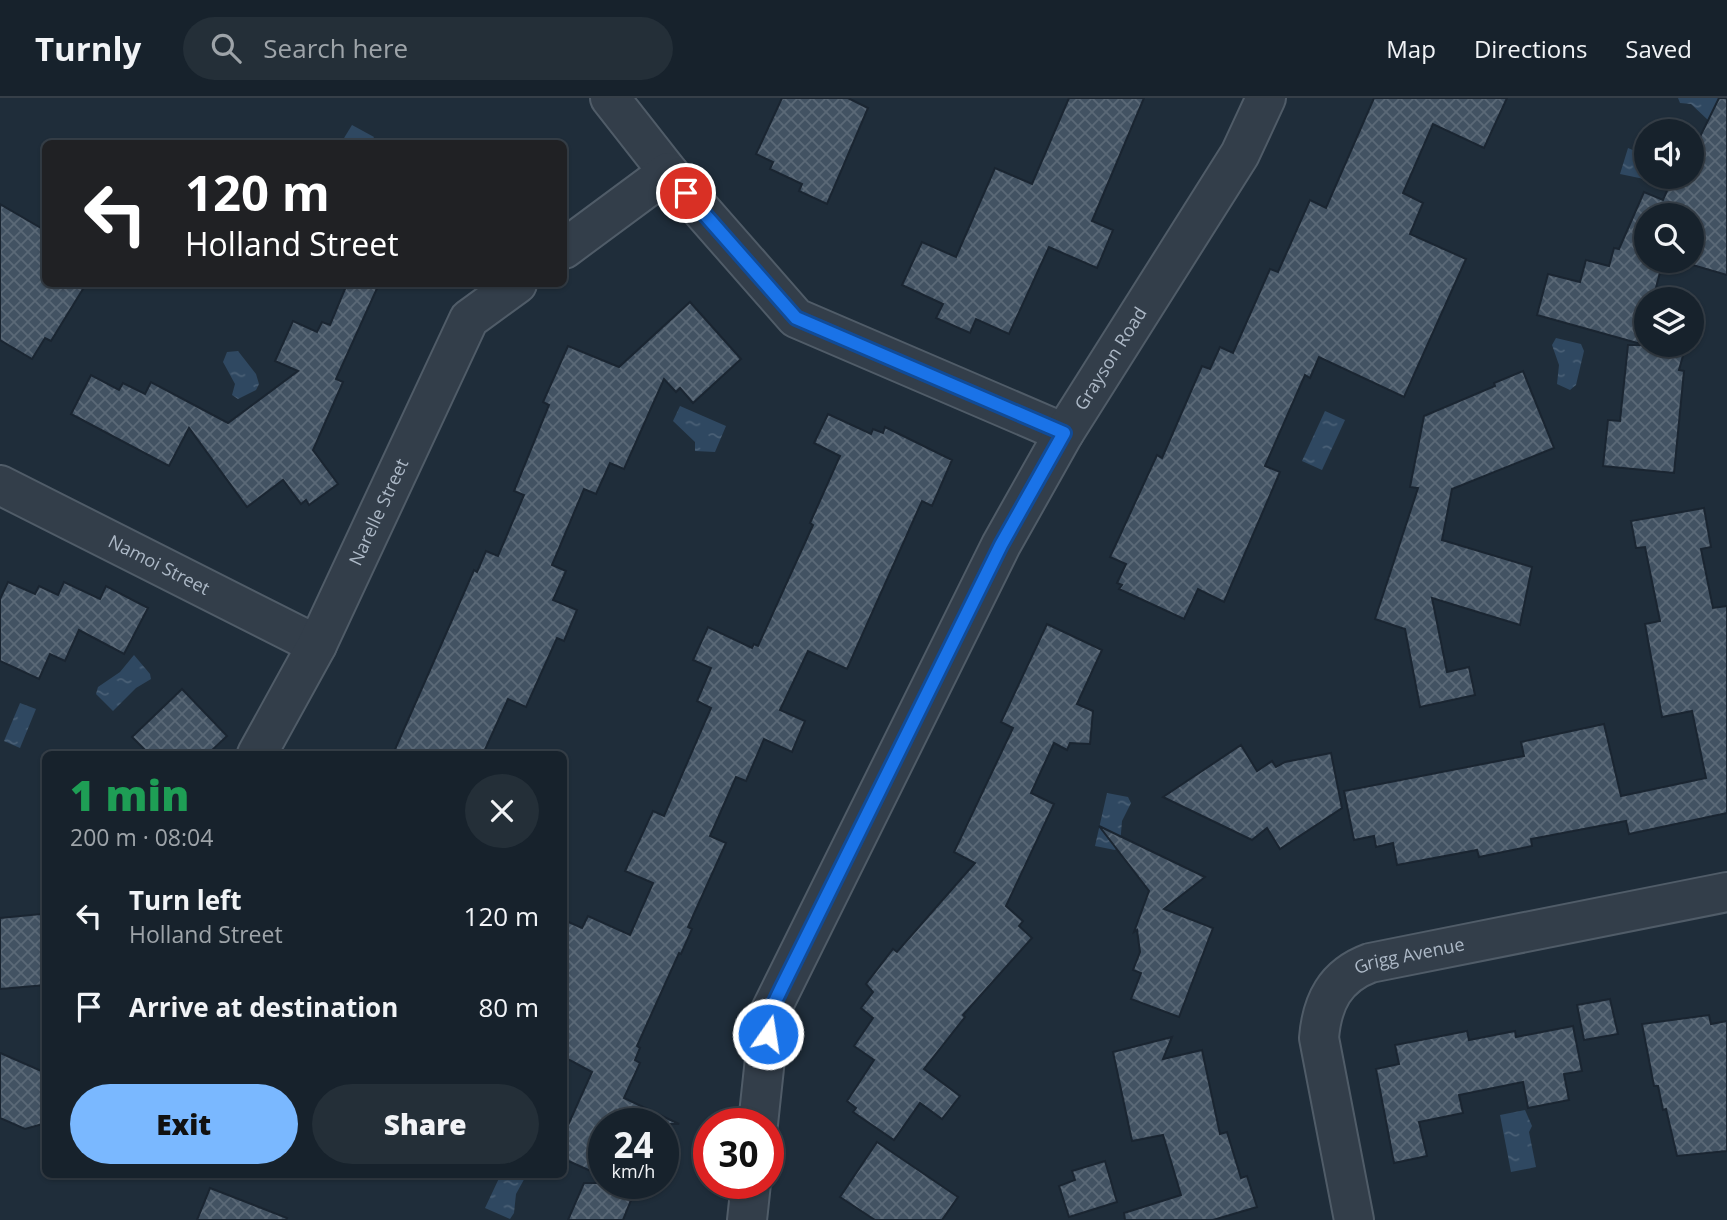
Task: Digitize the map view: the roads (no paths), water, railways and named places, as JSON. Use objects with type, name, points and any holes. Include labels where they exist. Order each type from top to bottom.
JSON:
[{"type":"street","points":[[610,98],[668,172],[796,318],[1064,433]]},
{"type":"street","name":"Grayson Road","points":[[760,1108],[770,1012],[1001,545],[1064,433],[1240,153],[1266,98]]},
{"type":"street","points":[[567,247],[668,172]]},
{"type":"street","name":"Narelle Street","points":[[259,751],[317,646],[469,319],[513,287]]},
{"type":"street","name":"Namoi Street","points":[[0,485],[317,646]]},
{"type":"street","name":"Grigg Avenue","points":[[1354,1220],[1319,1038],[1321,1013],[1336,985],[1346,976],[1370,963],[1727,892]]},
{"type":"street","points":[[747,1220],[749,1199]]},
{"type":"water","points":[[1678,98],[1721,98],[1709,121],[1691,104],[1680,103]]},
{"type":"water","points":[[352,125],[374,137],[372,140],[343,140]]},
{"type":"water","points":[[1628,148],[1634,151],[1634,177],[1620,174]]},
{"type":"water","points":[[1556,338],[1581,344],[1584,351],[1576,385],[1570,390],[1557,384],[1559,365],[1552,345]]},
{"type":"water","points":[[238,351],[256,374],[259,384],[256,390],[238,399],[232,395],[235,384],[223,362],[227,352]]},
{"type":"water","points":[[680,406],[726,426],[715,452],[695,451],[695,442],[673,421]]},
{"type":"water","points":[[1325,411],[1345,420],[1322,470],[1302,461]]},
{"type":"water","points":[[134,655],[151,679],[136,688],[113,711],[96,694],[98,687],[120,672]]},
{"type":"water","points":[[20,703],[36,709],[20,748],[4,741]]},
{"type":"water","points":[[1107,793],[1128,797],[1131,803],[1122,821],[1120,845],[1115,850],[1095,846]]},
{"type":"water","points":[[1525,1110],[1532,1126],[1529,1132],[1536,1167],[1511,1172],[1500,1115]]},
{"type":"water","points":[[499,1178],[525,1178],[516,1194],[514,1213],[510,1219],[485,1208]]}]
